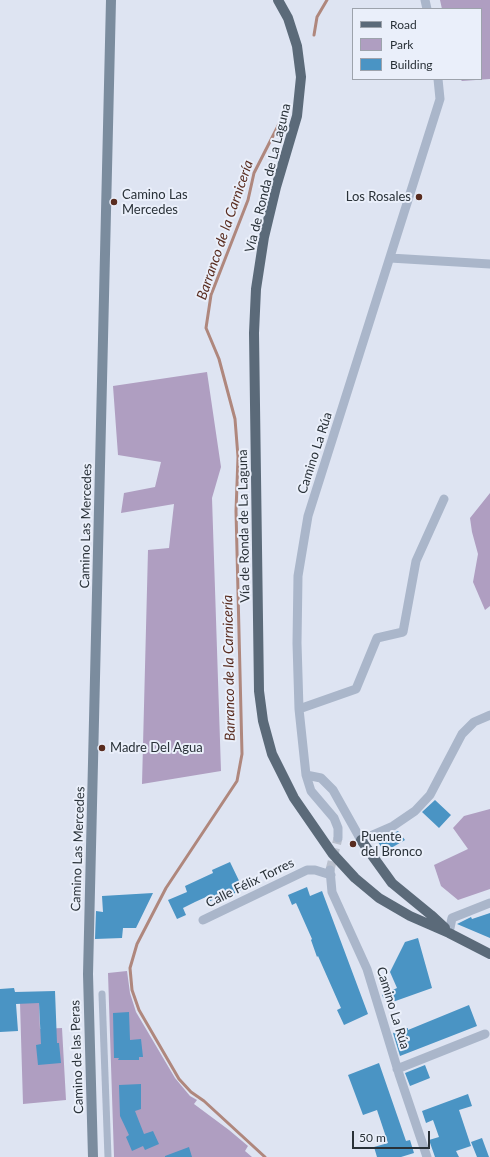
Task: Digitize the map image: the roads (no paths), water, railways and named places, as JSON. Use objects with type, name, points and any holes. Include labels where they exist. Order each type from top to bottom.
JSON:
[{"type":"main road","name":"Camino Las Mercedes","points":[[88,956],[111,0]]},
{"type":"main road","name":"Vía de Ronda de La Laguna","points":[[278,0],[288,18],[298,46],[301,77],[297,116],[276,187],[264,237],[256,289],[254,333],[259,675],[263,722],[272,754],[294,798],[332,853],[355,878],[379,898],[410,916],[449,933],[490,954]]},
{"type":"main road","points":[[360,840],[392,883],[431,914],[449,933]]},
{"type":"main road","name":"Camino de las Peras","points":[[88,956],[93,1157]]},
{"type":"street","name":"Camino La Rúa","points":[[338,838],[338,828],[334,818],[311,791],[306,775],[299,709],[297,643],[298,576],[308,516],[440,99],[438,80]]},
{"type":"street","points":[[390,258],[490,264]]},
{"type":"street","points":[[299,709],[356,688],[377,638],[403,632],[416,561],[444,499]]},
{"type":"street","points":[[306,775],[321,778],[333,790],[360,840],[393,826],[415,811],[430,795],[462,734],[474,722],[490,715]]},
{"type":"street","name":"Calle Félix Torres","points":[[203,920],[307,870],[330,872]]},
{"type":"street","name":"Camino La Rúa","points":[[330,872],[332,892],[367,969],[397,1069],[427,1157]]},
{"type":"street","points":[[449,933],[452,918],[490,903]]},
{"type":"street","points":[[102,994],[108,1157]]},
{"type":"street","points":[[397,1069],[484,1034]]},
{"type":"waterway","points":[[314,35],[317,17],[327,0]]},
{"type":"waterway","name":"Barranco de la Carnicería","points":[[265,1157],[204,1101],[191,1092],[179,1079],[139,1010],[132,990],[130,968],[137,944],[166,888],[237,781],[242,754],[236,511],[238,457],[235,419],[219,359],[206,328],[211,295],[248,200],[254,173],[282,118]]},
{"type":"tunnel","points":[[330,870],[338,838]]},
{"type":"place","name":"Los Rosales","points":[[419,197]]},
{"type":"place","name":"Camino Las Mercedes","points":[[114,202]]},
{"type":"place","name":"Madre Del Agua","points":[[102,748]]},
{"type":"place","name":"Puente del Bronco","points":[[353,844]]}]
